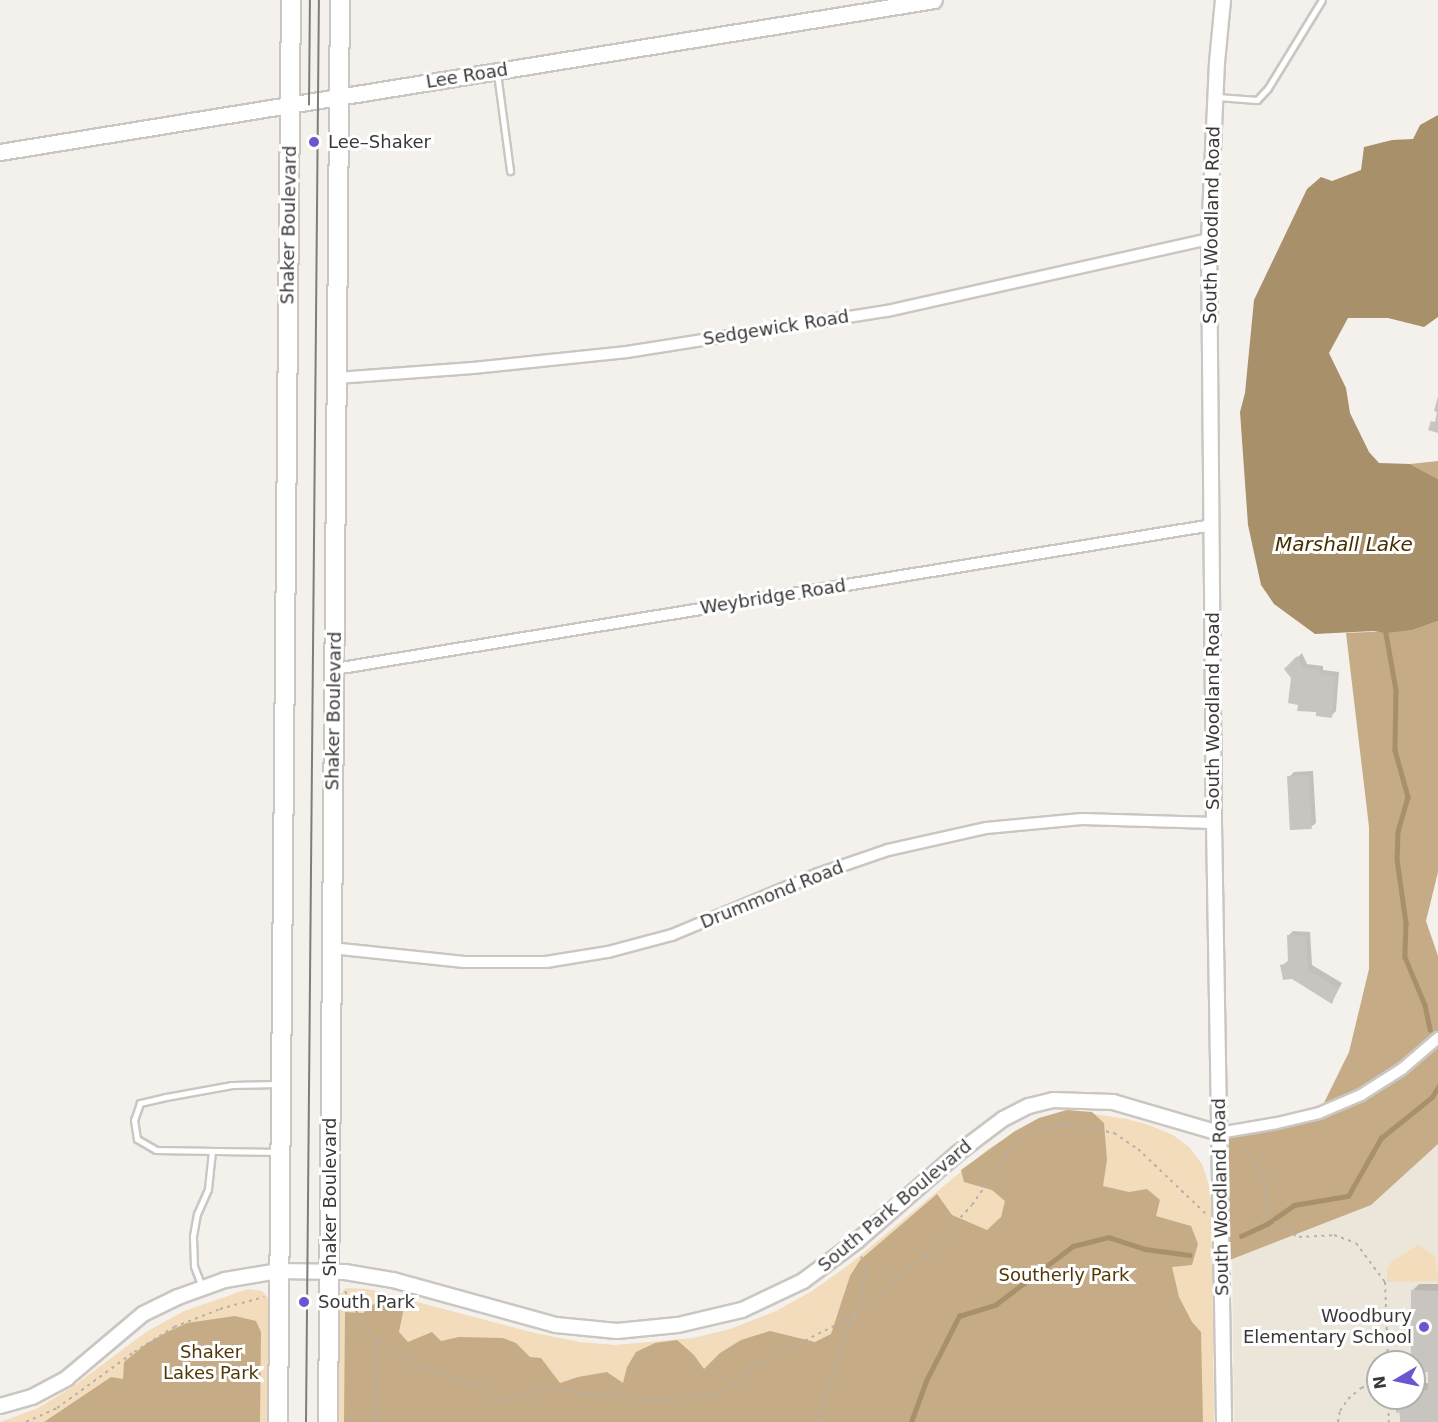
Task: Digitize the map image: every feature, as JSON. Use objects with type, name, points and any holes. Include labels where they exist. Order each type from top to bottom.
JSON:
[{"type":"main road","name":"Shaker Boulevard","points":[[278,1422],[291,0]]},
{"type":"main road","name":"Shaker Boulevard","points":[[328,1422],[340,0]]},
{"type":"main road","name":"Lee Road","points":[[0,152],[934,0]]},
{"type":"street","name":"South Woodland Road","points":[[1223,0],[1215,97],[1209,239],[1214,823],[1224,1422]]},
{"type":"street","name":"Sedgewick Road","points":[[337,378],[473,368],[627,352],[887,311],[1209,239]]},
{"type":"street","name":"Weybridge Road","points":[[335,669],[1212,525]]},
{"type":"street","name":"Drummond Road","points":[[331,948],[464,962],[546,962],[608,952],[672,935],[818,874],[878,854],[986,828],[1082,819],[1214,823]]},
{"type":"street","points":[[1219,1133],[1319,1113],[1361,1095],[1402,1069],[1437,1040]]},
{"type":"street","name":"South Park Boulevard","points":[[0,1406],[32,1397],[67,1378],[144,1314],[225,1280],[279,1270],[329,1270],[393,1280],[556,1325],[597,1330],[645,1330],[710,1320],[742,1310],[803,1281],[854,1244],[958,1153],[1003,1119],[1029,1106],[1053,1100],[1113,1102],[1219,1133]]},
{"type":"lane","points":[[1215,97],[1257,100],[1268,88],[1322,0]]},
{"type":"lane","points":[[496,72],[510,171]]},
{"type":"lane","points":[[280,1152],[156,1149],[137,1139],[134,1120],[140,1103],[232,1085],[281,1084]]},
{"type":"lane","points":[[202,1288],[194,1266],[193,1236],[197,1215],[208,1189],[212,1150]]},
{"type":"path","points":[[345,1291],[369,1334],[423,1368],[471,1384],[505,1400],[550,1388],[610,1397],[660,1400],[720,1394],[758,1364],[854,1316],[869,1306],[903,1270],[925,1256],[972,1205],[1016,1141],[1034,1131],[1069,1124],[1114,1133],[1138,1149],[1205,1213]]},
{"type":"path","points":[[1242,1150],[1253,1160],[1264,1179],[1268,1209],[1280,1228],[1303,1238],[1334,1236],[1358,1246],[1386,1285],[1388,1350]]},
{"type":"path","points":[[819,1422],[843,1341],[854,1316],[864,1282],[865,1266],[854,1244]]},
{"type":"path","points":[[26,1422],[57,1408],[134,1352],[174,1327],[220,1309],[267,1296]]},
{"type":"path","points":[[376,1422],[374,1360],[377,1339]]},
{"type":"path","points":[[1338,1422],[1340,1411],[1348,1399],[1366,1386]]},
{"type":"shaded area","points":[[1438,1053],[1438,1422],[1234,1422],[1231,1157]]},
{"type":"green space","points":[[1438,461],[1438,479],[1410,464]]},
{"type":"green space","points":[[1438,621],[1438,872],[1426,921],[1438,956],[1438,1144],[1371,1205],[1222,1263],[1219,1133],[1319,1113],[1349,1052],[1369,969],[1369,827],[1346,633],[1413,630]]},
{"type":"green space","name":"Southerly Park","points":[[1067,1110],[1127,1119],[1149,1125],[1173,1135],[1189,1147],[1202,1164],[1210,1188],[1212,1213],[1214,1422],[337,1422],[337,1298],[346,1288],[368,1289],[535,1333],[580,1342],[615,1345],[693,1338],[730,1329],[776,1311],[812,1291],[850,1264],[988,1149],[1039,1118]]},
{"type":"green space","name":"Southerly Park","points":[[1067,1110],[1092,1112],[1104,1123],[1107,1160],[1103,1186],[1129,1192],[1147,1189],[1160,1200],[1156,1216],[1191,1226],[1198,1244],[1192,1265],[1172,1267],[1179,1297],[1192,1322],[1201,1332],[1203,1422],[344,1422],[345,1312],[363,1313],[381,1298],[399,1297],[405,1302],[399,1332],[408,1342],[432,1332],[441,1341],[459,1337],[503,1338],[516,1343],[530,1357],[541,1358],[560,1383],[607,1372],[623,1383],[627,1367],[636,1352],[655,1343],[677,1340],[694,1355],[704,1369],[720,1353],[741,1340],[770,1331],[815,1342],[831,1334],[850,1276],[860,1260],[937,1194],[952,1215],[987,1230],[1001,1217],[1005,1201],[992,1190],[964,1182],[961,1170],[1015,1131],[1039,1118]]},
{"type":"green space","points":[[1418,1245],[1435,1256],[1438,1281],[1387,1282],[1387,1270],[1391,1262]]},
{"type":"green space","name":"Shaker Lakes Park","points":[[248,1289],[262,1291],[269,1299],[272,1308],[271,1422],[0,1422],[36,1409],[71,1388],[146,1332],[184,1311]]},
{"type":"green space","name":"Shaker Lakes Park","points":[[235,1316],[256,1321],[261,1332],[260,1422],[44,1422],[111,1377],[123,1379],[124,1362],[146,1344],[167,1332],[187,1323]]},
{"type":"water","name":"Marshall Lake","points":[[1438,115],[1438,317],[1424,327],[1388,318],[1348,318],[1329,353],[1346,388],[1350,413],[1369,452],[1379,463],[1410,464],[1438,479],[1438,621],[1413,630],[1385,633],[1374,631],[1315,634],[1274,604],[1261,585],[1248,525],[1240,412],[1245,393],[1254,300],[1307,189],[1321,177],[1332,181],[1361,170],[1364,147],[1392,140],[1413,139],[1420,125]]},
{"type":"building","points":[[1438,396],[1438,433],[1428,430],[1431,421],[1435,422],[1437,412],[1434,411]]},
{"type":"building","points":[[1297,656],[1303,668],[1319,670],[1319,675],[1335,676],[1332,718],[1316,716],[1316,712],[1297,711],[1298,705],[1288,703],[1291,678],[1284,669]]},
{"type":"building","points":[[1309,775],[1312,829],[1290,830],[1287,776]]},
{"type":"building","points":[[1287,935],[1306,936],[1308,970],[1338,988],[1332,1004],[1292,979],[1283,980],[1280,965],[1288,963]]},
{"type":"building","name":"Woodbury Elementary School","points":[[1411,1290],[1438,1291],[1438,1422],[1400,1422],[1400,1412],[1396,1413],[1396,1410],[1426,1410],[1428,1372],[1426,1372],[1426,1350],[1411,1350]]},
{"type":"waterway","points":[[1385,628],[1396,690],[1395,750],[1408,797],[1398,833],[1397,859],[1406,923],[1405,957],[1425,1005],[1430,1029]]},
{"type":"waterway","points":[[1241,1236],[1267,1224],[1294,1205],[1348,1196],[1381,1138],[1432,1097],[1438,1087]]},
{"type":"waterway","points":[[911,1422],[926,1381],[959,1316],[995,1305],[1073,1246],[1108,1237],[1145,1249],[1190,1255]]},
{"type":"tram line","points":[[309,105],[310,0]]},
{"type":"tram line","points":[[306,1422],[319,0]]},
{"type":"place","name":"Lee–Shaker","points":[[314,142]]},
{"type":"place","name":"South Park","points":[[304,1302]]},
{"type":"place","name":"Woodbury Elementary School","points":[[1424,1327]]}]
